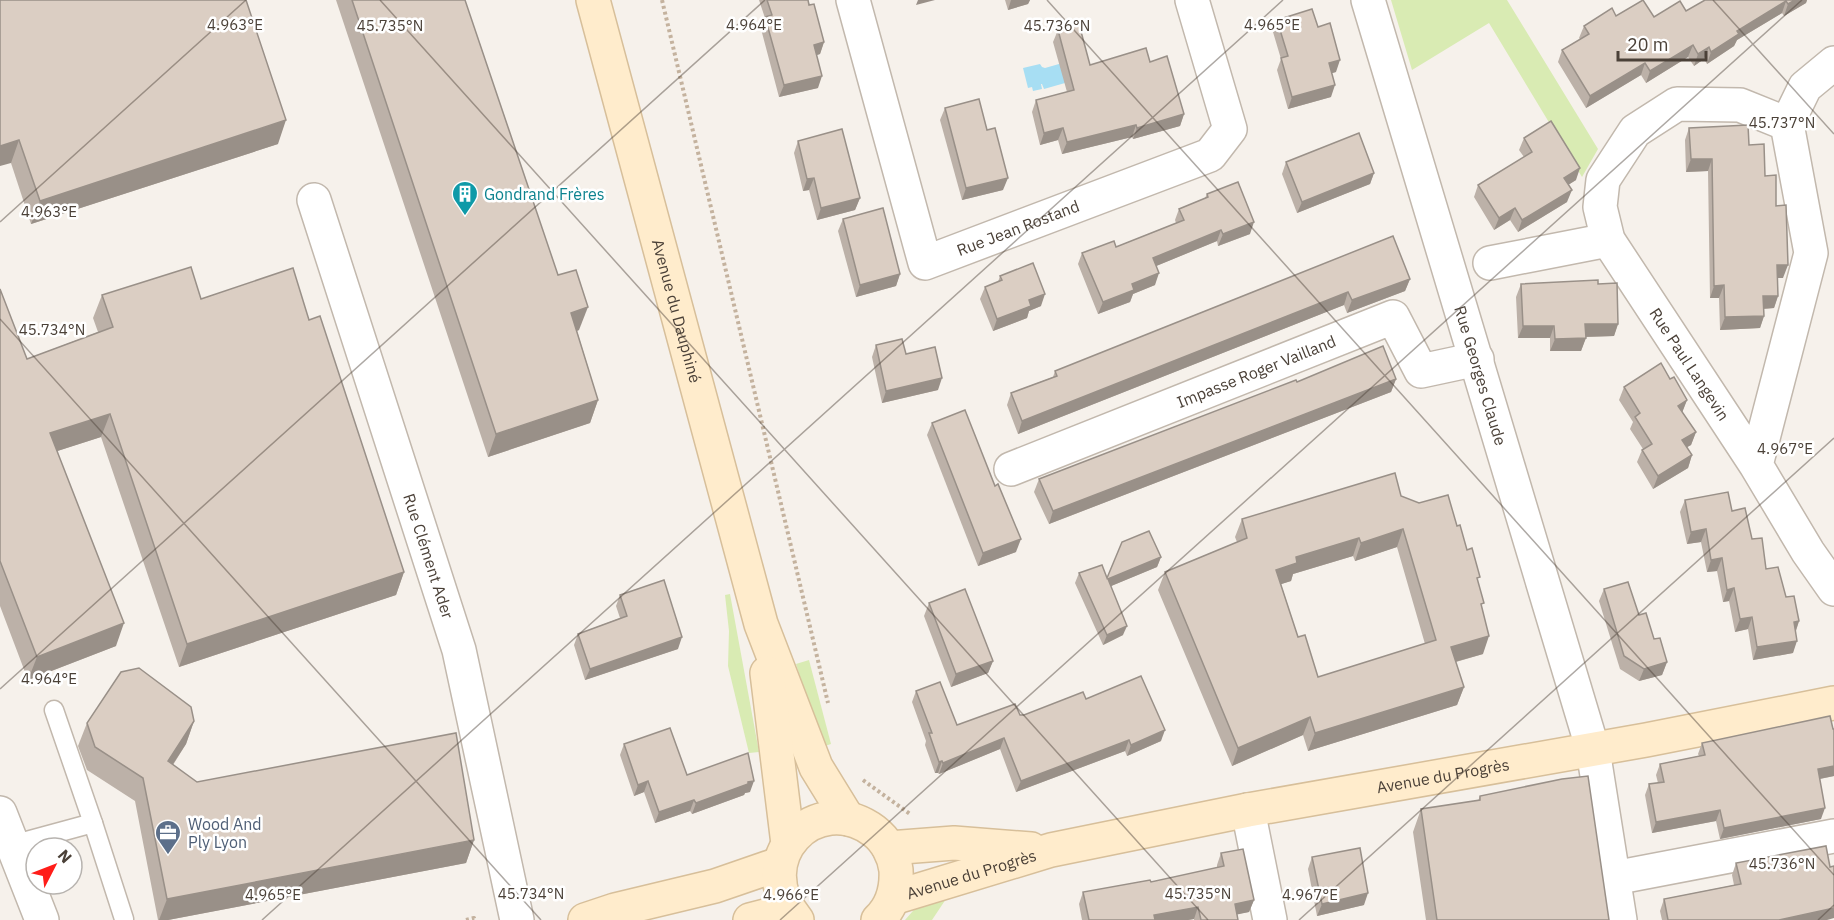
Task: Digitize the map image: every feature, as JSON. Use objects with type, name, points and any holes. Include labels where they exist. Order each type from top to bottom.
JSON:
[{"type":"street","name":"Avenue du Dauphiné","points":[[593,0],[761,624],[816,767],[848,819]]},
{"type":"street","name":"Rue Jean Rostand","points":[[853,0],[925,263],[1210,155],[1230,129],[1192,0]]},
{"type":"street","name":"Rue Georges Claude","points":[[1368,0],[1593,750],[1620,920]]},
{"type":"street","points":[[1756,465],[1811,253],[1787,124],[1805,87],[1834,63]]},
{"type":"street","name":"Rue Paul Langevin","points":[[1787,124],[1740,105],[1677,104],[1635,131],[1603,180],[1600,207],[1608,240],[1756,465],[1808,552],[1834,589]]},
{"type":"street","name":"Rue Clément Ader","points":[[314,200],[459,650],[517,920]]},
{"type":"street","points":[[1490,263],[1608,240]]},
{"type":"street","name":"Impasse Roger Vailland","points":[[1011,469],[1393,317],[1421,371],[1477,360]]},
{"type":"street","name":"Avenue du Dauphiné","points":[[761,624],[784,854],[778,880],[781,896],[792,915]]},
{"type":"street","name":"Avenue du Progrès","points":[[886,909],[1051,850],[1248,810],[1833,708]]},
{"type":"street","points":[[1248,810],[1270,920]]},
{"type":"street","points":[[0,813],[42,920]]},
{"type":"street","points":[[585,920],[615,910],[715,886],[784,854],[800,831],[815,822],[831,818],[848,819],[864,824],[889,848],[895,864],[897,882],[886,909]]},
{"type":"street","points":[[1614,878],[1834,836]]},
{"type":"street","name":"Avenue du Progrès","points":[[889,848],[954,843],[1051,850]]},
{"type":"street","points":[[750,920],[792,915]]},
{"type":"lane","points":[[54,710],[124,919]]},
{"type":"lane","points":[[12,845],[93,823]]},
{"type":"path","points":[[662,0],[830,714]]},
{"type":"path","points":[[466,920],[475,920]]},
{"type":"green space","points":[[1391,0],[1507,0],[1598,149],[1582,177],[1489,23],[1412,70]]},
{"type":"green space","points":[[730,594],[759,752],[749,753],[728,666],[729,631],[725,595]]},
{"type":"green space","points":[[809,660],[831,744],[822,747],[796,664]]},
{"type":"green space","points":[[948,896],[932,920],[905,920],[919,904]]},
{"type":"water","points":[[1066,62],[1072,81],[1044,89],[1041,84],[1042,89],[1033,91],[1032,87],[1028,88],[1023,68],[1040,64],[1045,68]]},
{"type":"building","points":[[0,0],[246,0],[286,120],[40,201],[19,140],[0,146]]},
{"type":"building","name":"Gondrand Frères","points":[[352,0],[465,0],[558,275],[576,270],[588,307],[571,313],[598,400],[496,434]]},
{"type":"building","points":[[767,0],[808,0],[809,5],[814,4],[824,42],[814,45],[822,76],[784,85],[765,17],[772,15]]},
{"type":"building","points":[[1643,0],[1654,17],[1680,1],[1686,11],[1705,0],[1795,0],[1788,4],[1786,1],[1737,31],[1739,34],[1711,52],[1709,47],[1698,54],[1693,45],[1650,71],[1645,63],[1590,96],[1562,50],[1589,34],[1584,26],[1612,8],[1616,16]]},
{"type":"building","points":[[1312,9],[1318,27],[1330,23],[1340,60],[1329,63],[1335,85],[1292,97],[1281,58],[1288,56],[1277,20]]},
{"type":"building","points":[[1079,24],[1090,65],[1146,48],[1150,62],[1167,56],[1184,114],[1137,128],[1136,125],[1067,142],[1063,128],[1044,133],[1036,100],[1074,90],[1058,30]]},
{"type":"building","points":[[979,99],[987,130],[995,128],[1008,178],[966,188],[945,108]]},
{"type":"building","points":[[1551,121],[1580,168],[1564,178],[1572,190],[1522,220],[1515,208],[1499,218],[1478,185],[1532,152],[1524,138]]},
{"type":"building","points":[[1748,125],[1749,145],[1764,144],[1765,176],[1776,175],[1776,206],[1786,205],[1788,265],[1777,265],[1778,296],[1763,296],[1764,316],[1725,317],[1724,285],[1714,286],[1712,159],[1691,159],[1689,128]]},
{"type":"building","points":[[842,129],[860,198],[821,208],[814,178],[807,179],[798,141]]},
{"type":"building","points":[[1359,133],[1374,173],[1302,202],[1286,162]]},
{"type":"building","points":[[1238,182],[1254,222],[1223,234],[1221,230],[1153,258],[1159,273],[1132,284],[1134,290],[1103,302],[1082,253],[1114,241],[1116,247],[1184,220],[1179,209],[1208,197],[1207,194]]},
{"type":"building","points":[[883,208],[900,274],[860,285],[843,219]]},
{"type":"building","points":[[1393,236],[1410,279],[1352,300],[1348,292],[1022,421],[1011,393],[1057,376],[1055,371]]},
{"type":"building","points":[[1033,263],[1045,294],[1029,300],[1031,306],[997,319],[985,287],[1002,280],[1000,276]]},
{"type":"building","points":[[191,267],[201,299],[293,268],[309,320],[320,316],[404,572],[187,644],[110,414],[50,433],[124,623],[37,657],[0,561],[0,289],[27,359],[113,327],[102,295]]},
{"type":"building","points":[[1598,280],[1598,284],[1617,283],[1618,324],[1585,324],[1586,338],[1555,339],[1554,326],[1523,326],[1521,284]]},
{"type":"building","points":[[902,339],[906,354],[935,347],[942,378],[886,391],[876,345]]},
{"type":"building","points":[[1383,346],[1396,379],[1053,511],[1039,479],[1296,380],[1297,382]]},
{"type":"building","points":[[1661,363],[1670,379],[1674,377],[1687,400],[1678,406],[1696,432],[1682,440],[1692,455],[1658,476],[1642,450],[1652,444],[1635,417],[1640,413],[1624,387]]},
{"type":"building","points":[[965,410],[995,486],[998,484],[1021,539],[983,553],[932,423]]},
{"type":"building","points":[[1395,473],[1401,496],[1419,503],[1448,495],[1467,550],[1472,548],[1480,577],[1477,578],[1489,636],[1451,647],[1464,687],[1315,733],[1310,717],[1238,748],[1165,572],[1247,538],[1242,519]],"holes":[[[1403,529],[1436,640],[1318,677],[1305,635],[1298,637],[1276,570],[1297,563],[1296,557],[1359,538],[1361,543]]]},
{"type":"building","points":[[1728,492],[1732,511],[1745,508],[1752,539],[1762,538],[1766,569],[1778,567],[1786,597],[1794,596],[1799,621],[1794,622],[1797,641],[1757,647],[1752,617],[1740,619],[1734,588],[1727,590],[1722,558],[1711,560],[1706,529],[1691,532],[1685,500]]},
{"type":"building","points":[[1149,531],[1161,557],[1108,579],[1127,626],[1107,635],[1079,573],[1102,565],[1107,578],[1122,542]]},
{"type":"building","points":[[664,580],[682,637],[590,669],[578,634],[627,616],[620,595]]},
{"type":"building","points":[[1628,582],[1639,615],[1646,613],[1654,639],[1660,638],[1667,662],[1644,669],[1624,656],[1604,589]]},
{"type":"building","points":[[965,589],[993,661],[956,674],[929,603]]},
{"type":"building","points":[[139,668],[191,707],[194,721],[168,761],[197,782],[456,733],[474,840],[167,899],[143,778],[95,747],[87,723],[121,672]]},
{"type":"building","points":[[1141,676],[1165,730],[1131,745],[1129,740],[1021,781],[1004,738],[943,763],[939,762],[929,733],[932,733],[916,691],[940,682],[957,725],[1015,704],[1020,715],[1024,715],[1083,692],[1086,699]]},
{"type":"building","points":[[1830,716],[1834,729],[1834,766],[1818,769],[1825,808],[1724,828],[1720,810],[1656,822],[1649,784],[1664,782],[1660,764],[1705,755],[1702,743]]},
{"type":"building","points":[[670,728],[687,775],[748,753],[754,781],[696,803],[694,800],[659,812],[648,781],[638,785],[624,744]]},
{"type":"building","points":[[1588,776],[1609,920],[1437,920],[1421,809],[1480,800],[1480,796]]},
{"type":"building","points":[[1826,846],[1830,867],[1834,866],[1834,908],[1779,920],[1668,920],[1664,899],[1741,884],[1736,863]]},
{"type":"building","points":[[1360,848],[1368,893],[1322,904],[1312,857]]},
{"type":"building","points":[[1243,849],[1254,900],[1235,904],[1238,920],[1201,920],[1198,907],[1154,915],[1155,920],[1089,920],[1083,892],[1150,880],[1151,882],[1224,866],[1221,853]]},
{"type":"place","name":"Gondrand Frères","points":[[465,217]]},
{"type":"place","name":"Wood And Ply Lyon","points":[[168,856]]}]
